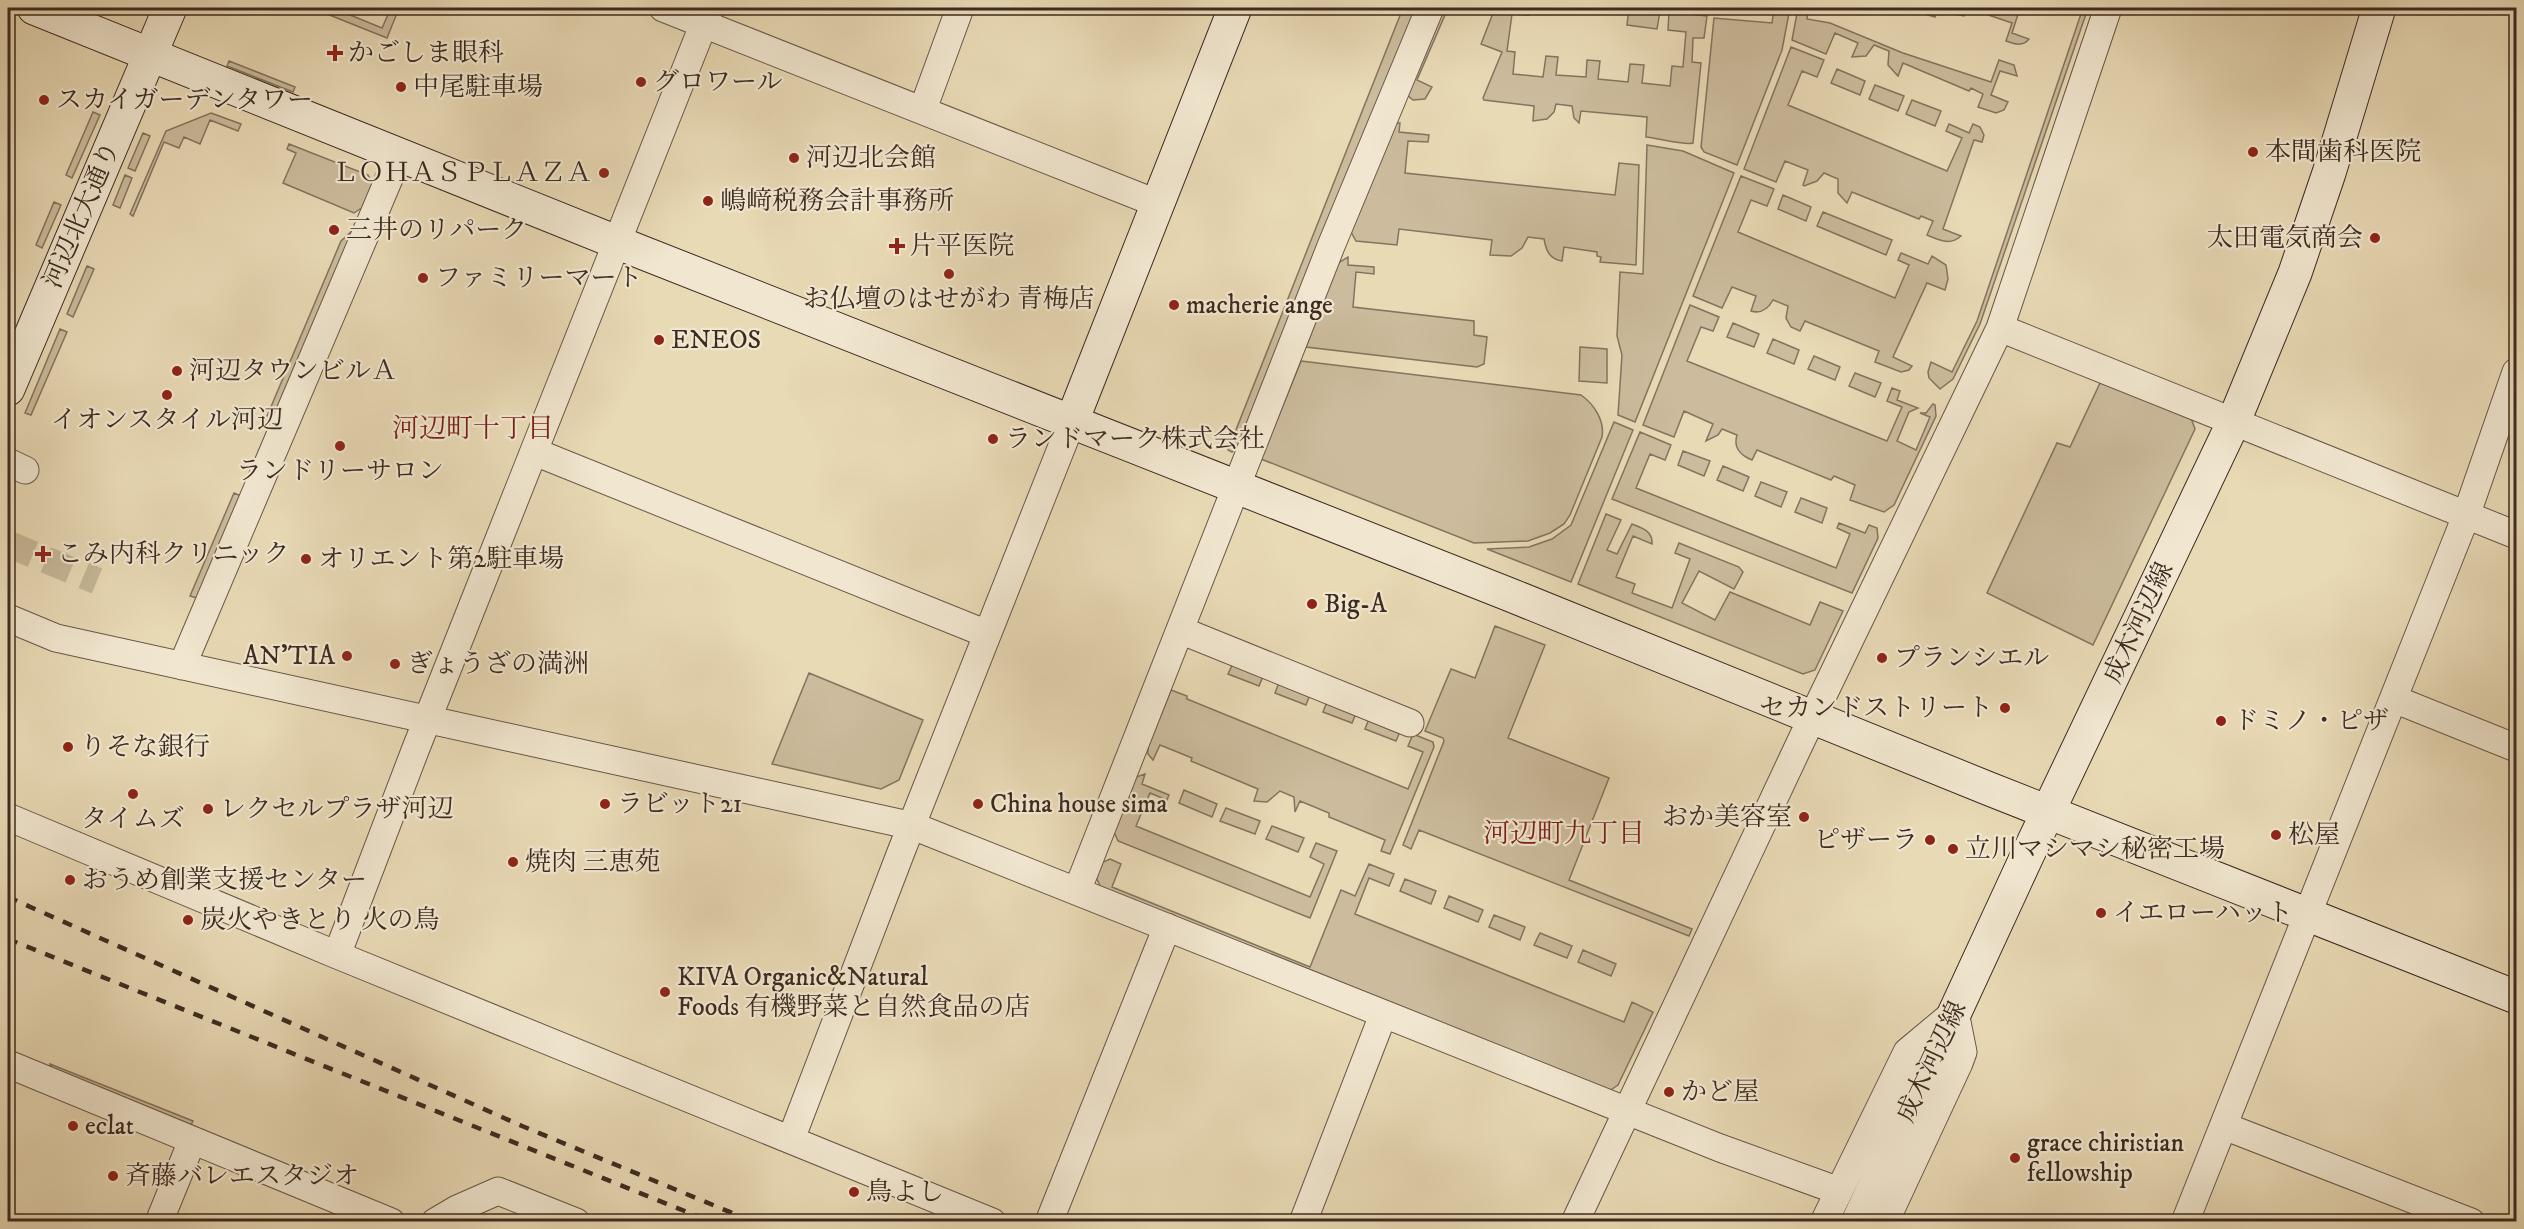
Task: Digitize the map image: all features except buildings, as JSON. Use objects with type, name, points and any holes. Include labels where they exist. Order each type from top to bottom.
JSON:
[{"type":"street","points":[[34,8],[618,243],[1072,421],[2517,997]]},
{"type":"street","name":"河辺北大通り","points":[[8,389],[170,8]]},
{"type":"street","points":[[663,8],[707,16],[923,109],[1156,203]]},
{"type":"street","points":[[923,109],[960,8]]},
{"type":"street","points":[[791,1139],[1156,203],[1235,8]]},
{"type":"street","points":[[1077,891],[1331,246],[1430,8]]},
{"type":"street","points":[[1575,1221],[2000,328],[2108,8]]},
{"type":"street","name":"成木河辺線","points":[[1858,1221],[2234,421],[2295,273],[2329,173],[2379,8]]},
{"type":"street","points":[[337,955],[707,16]]},
{"type":"street","points":[[182,666],[399,155]]},
{"type":"street","points":[[2000,328],[2517,535]]},
{"type":"street","points":[[2185,1221],[2466,516],[2517,372]]},
{"type":"street","points":[[535,452],[987,634]]},
{"type":"street","points":[[8,618],[56,638],[913,825],[1720,1149],[1839,1191]]},
{"type":"street","points":[[1180,630],[1374,697],[1410,723]]},
{"type":"street","points":[[2394,699],[2517,748]]},
{"type":"street","points":[[8,817],[337,955],[992,1221]]},
{"type":"street","points":[[1050,1221],[1167,927]]},
{"type":"street","points":[[1824,1221],[1907,1052],[1955,1012],[1963,1052],[1895,1219]]},
{"type":"street","points":[[1303,1221],[1383,1015]]},
{"type":"street","points":[[8,1064],[391,1221]]},
{"type":"street","points":[[2224,1126],[2471,1221]]},
{"type":"street","points":[[159,1221],[192,1141]]},
{"type":"street","points":[[439,1220],[498,1191],[576,1221]]},
{"type":"shaded area","points":[[318,8],[333,8],[382,28],[391,8],[399,8],[387,38],[317,10]]},
{"type":"shaded area","points":[[1403,8],[1417,8],[1242,441],[1232,452],[1228,450]]},
{"type":"shaded area","points":[[1443,8],[1448,8],[1417,80],[1432,87],[1425,99],[1413,100],[1407,95]]},
{"type":"shaded area","points":[[1495,8],[1530,9],[1529,15],[1512,14],[1507,51],[1515,52],[1513,74],[1543,77],[1546,56],[1558,57],[1556,75],[1586,77],[1587,60],[1600,61],[1598,79],[1628,82],[1630,64],[1644,65],[1642,83],[1670,86],[1672,66],[1683,67],[1686,32],[1668,30],[1669,12],[1707,16],[1704,38],[1693,38],[1692,62],[1701,63],[1693,143],[1678,143],[1646,137],[1647,117],[1581,111],[1579,123],[1574,118],[1572,106],[1556,104],[1554,112],[1547,119],[1533,121],[1534,106],[1484,100],[1502,52],[1481,44]]},
{"type":"shaded area","points":[[1629,8],[1660,11],[1657,29],[1627,25]]},
{"type":"shaded area","points":[[1774,8],[1790,8],[1782,50],[1737,165],[1704,152],[1701,147],[1714,18],[1772,23]]},
{"type":"shaded area","points":[[1798,8],[1808,8],[1807,19],[1830,23],[1903,53],[1991,82],[1999,60],[2014,65],[2017,76],[2000,71],[1991,95],[2008,102],[2004,110],[1996,113],[1978,107],[1983,94],[1971,88],[1969,91],[1903,63],[1898,76],[1888,65],[1889,51],[1874,45],[1866,56],[1852,57],[1858,43],[1835,33],[1826,54],[1792,40]]},
{"type":"shaded area","points":[[1905,8],[1968,8],[1964,16],[1938,11],[1935,17]]},
{"type":"shaded area","points":[[1968,8],[2020,8],[2012,33],[2029,39],[2021,44],[2006,41],[2012,23]]},
{"type":"shaded area","points":[[2083,8],[2088,8],[1980,324],[1953,379],[1940,389],[1929,378],[1931,362],[1952,372],[1977,321]]},
{"type":"shaded area","points":[[1791,47],[1824,60],[1817,77],[1802,71],[1788,105],[1947,171],[1962,138],[1946,131],[1949,124],[1969,133],[1973,124],[1980,127],[1984,135],[1982,142],[1974,140],[1943,229],[1961,236],[1953,241],[1936,239],[1927,235],[1933,221],[1921,216],[1919,219],[1852,192],[1847,203],[1838,193],[1838,179],[1824,173],[1817,181],[1804,186],[1808,170],[1785,161],[1776,182],[1744,169]]},
{"type":"shaded area","points":[[229,61],[295,87],[293,92],[227,66]]},
{"type":"shaded area","points":[[1837,69],[1865,81],[1860,95],[1831,83]]},
{"type":"shaded area","points":[[1875,85],[1904,96],[1898,111],[1869,99]]},
{"type":"shaded area","points":[[1912,100],[1941,111],[1935,126],[1906,114]]},
{"type":"shaded area","points":[[93,112],[100,115],[72,178],[66,175]]},
{"type":"shaded area","points":[[211,113],[241,124],[238,131],[210,120],[200,144],[184,137],[179,148],[164,142],[133,216],[130,214],[166,131]]},
{"type":"shaded area","points":[[1396,123],[1400,123],[1399,132],[1429,135],[1428,142],[1408,141],[1405,173],[1615,195],[1619,163],[1639,165],[1636,265],[1600,262],[1601,257],[1597,256],[1597,252],[1564,247],[1562,261],[1558,260],[1549,253],[1544,239],[1528,237],[1522,248],[1511,256],[1490,255],[1492,240],[1399,229],[1397,245],[1356,241],[1351,232]]},
{"type":"shaded area","points":[[143,133],[150,136],[135,171],[128,168]]},
{"type":"shaded area","points":[[289,144],[368,175],[373,185],[362,210],[354,213],[283,183],[296,153],[287,149]]},
{"type":"shaded area","points":[[1647,145],[1683,151],[1734,173],[1635,422],[1618,415],[1622,355],[1617,336],[1620,272],[1643,274]]},
{"type":"shaded area","points":[[125,175],[132,178],[120,208],[113,205]]},
{"type":"shaded area","points":[[1741,176],[1774,189],[1767,206],[1751,200],[1738,232],[1895,298],[1909,265],[1898,260],[1901,253],[1928,264],[1932,256],[1946,265],[1948,279],[1945,290],[1927,283],[1893,357],[1912,366],[1909,370],[1901,372],[1875,362],[1879,351],[1805,321],[1800,331],[1791,327],[1786,318],[1788,306],[1773,300],[1764,310],[1755,312],[1751,311],[1756,296],[1732,287],[1722,308],[1693,296]]},
{"type":"shaded area","points":[[1783,195],[1811,207],[1806,221],[1778,209]]},
{"type":"shaded area","points":[[54,202],[61,205],[42,248],[36,245]]},
{"type":"shaded area","points":[[1823,212],[1892,240],[1886,255],[1817,226]]},
{"type":"shaded area","points":[[351,232],[353,233],[271,424],[265,421],[341,241]]},
{"type":"shaded area","points":[[1348,257],[1348,265],[1374,267],[1374,274],[1356,272],[1353,307],[1474,321],[1474,335],[1487,337],[1484,364],[1477,367],[1306,347],[1338,263]]},
{"type":"shaded area","points":[[87,266],[94,269],[73,317],[67,314]]},
{"type":"shaded area","points":[[1690,305],[1719,317],[1713,331],[1701,327],[1687,361],[1887,441],[1902,407],[1887,401],[1892,388],[1900,391],[1897,400],[1918,408],[1909,412],[1897,441],[1916,450],[1930,417],[1920,413],[1926,413],[1933,404],[1935,405],[1936,416],[1894,505],[1884,512],[1850,500],[1855,485],[1834,476],[1831,480],[1757,450],[1752,460],[1738,451],[1737,435],[1722,429],[1718,435],[1706,441],[1713,424],[1684,411],[1674,437],[1643,425]]},
{"type":"shaded area","points":[[1733,323],[1759,334],[1754,347],[1727,337]]},
{"type":"shaded area","points":[[60,329],[67,332],[31,415],[25,413]]},
{"type":"shaded area","points":[[1773,339],[1799,350],[1794,364],[1767,353]]},
{"type":"shaded area","points":[[1580,347],[1607,349],[1607,383],[1579,381]]},
{"type":"shaded area","points":[[1814,356],[1840,367],[1835,380],[1808,369]]},
{"type":"shaded area","points":[[1301,361],[1581,395],[1598,413],[1602,425],[1602,437],[1570,515],[1564,524],[1550,533],[1528,541],[1474,543],[1261,459]]},
{"type":"shaded area","points":[[1855,373],[1881,383],[1875,397],[1849,386]]},
{"type":"shaded area","points":[[2101,381],[2191,418],[2195,429],[2093,645],[1987,593],[2057,443],[2070,447]]},
{"type":"shaded area","points":[[1614,422],[1633,430],[1571,582],[1487,549],[1529,547],[1552,539],[1571,525]]},
{"type":"shaded area","points":[[1640,432],[1671,445],[1665,460],[1650,454],[1636,488],[1836,568],[1850,534],[1837,528],[1839,523],[1865,533],[1869,525],[1877,528],[1878,538],[1852,593],[1612,499]]},
{"type":"shaded area","points":[[1683,451],[1710,461],[1704,476],[1678,465]]},
{"type":"shaded area","points":[[1723,466],[1749,477],[1743,491],[1717,480]]},
{"type":"shaded area","points":[[1761,482],[1787,492],[1781,507],[1755,496]]},
{"type":"shaded area","points":[[234,493],[241,496],[197,598],[190,596]]},
{"type":"shaded area","points":[[1801,498],[1827,508],[1822,523],[1795,512]]},
{"type":"shaded area","points":[[1606,514],[1621,520],[1607,550],[1617,554],[1632,524],[1651,536],[1652,544],[1633,536],[1616,577],[1635,584],[1632,593],[1672,608],[1690,559],[1675,553],[1679,543],[1739,567],[1743,572],[1734,589],[1699,571],[1682,603],[1715,620],[1730,592],[1810,625],[1820,602],[1843,611],[1815,670],[1803,674],[1578,584]]},
{"type":"shaded area","points":[[1495,626],[1545,645],[1508,738],[1609,778],[1569,880],[1692,929],[1689,936],[1419,830],[1411,849],[1403,845],[1444,741],[1443,738],[1425,731],[1451,669],[1475,678]]},
{"type":"shaded area","points":[[1234,661],[1264,674],[1259,686],[1228,674]]},
{"type":"shaded area","points":[[809,673],[923,720],[899,780],[881,789],[772,764]]},
{"type":"shaded area","points":[[1280,680],[1311,692],[1306,705],[1275,693]]},
{"type":"shaded area","points":[[1171,690],[1187,696],[1187,699],[1408,789],[1423,752],[1408,746],[1413,734],[1433,742],[1434,747],[1390,854],[1381,851],[1385,840],[1329,817],[1329,813],[1300,801],[1295,812],[1294,797],[1280,791],[1267,802],[1254,801],[1258,789],[1191,761],[1192,758],[1160,745],[1153,760],[1148,754],[1148,747]]},
{"type":"shaded area","points":[[1328,699],[1357,711],[1352,723],[1323,712]]},
{"type":"shaded area","points":[[1370,716],[1401,729],[1396,741],[1365,729]]},
{"type":"shaded area","points":[[1145,774],[1142,784],[1169,795],[1167,800],[1150,793],[1136,826],[1310,897],[1324,864],[1310,857],[1316,843],[1337,851],[1310,918],[1118,841],[1114,832],[1136,777]]},
{"type":"shaded area","points":[[1184,790],[1217,804],[1212,817],[1179,803]]},
{"type":"shaded area","points":[[1226,808],[1260,821],[1255,834],[1220,821]]},
{"type":"shaded area","points":[[1272,826],[1304,838],[1298,852],[1266,839]]},
{"type":"shaded area","points":[[1110,859],[1121,864],[1112,887],[1310,967],[1341,890],[1355,896],[1369,864],[1394,874],[1389,886],[1369,878],[1355,914],[1624,1022],[1632,1002],[1653,1012],[1618,1085],[1609,1091],[1101,888],[1096,877],[1101,863]]},
{"type":"shaded area","points":[[1405,879],[1436,891],[1431,904],[1400,891]]},
{"type":"shaded area","points":[[1449,896],[1483,910],[1478,922],[1444,908]]},
{"type":"shaded area","points":[[1494,915],[1525,927],[1520,940],[1489,927]]},
{"type":"shaded area","points":[[1540,933],[1572,946],[1567,958],[1534,945]]},
{"type":"shaded area","points":[[1583,950],[1616,964],[1611,976],[1578,962]]},
{"type":"shaded area","points":[[50,1064],[193,1121],[191,1125],[50,1067]]},
{"type":"tunnel","points":[[8,544],[97,581]]},
{"type":"railway","points":[[8,897],[522,1126],[754,1222]]},
{"type":"railway","points":[[8,939],[712,1222]]},
{"type":"place","name":"かごしま眼科","points":[[335,53]]},
{"type":"place","name":"グロワール","points":[[641,82]]},
{"type":"place","name":"中尾駐車場","points":[[401,87]]},
{"type":"place","name":"スカイガーデンタワー","points":[[44,100]]},
{"type":"place","name":"本間歯科医院","points":[[2253,152]]},
{"type":"place","name":"河辺北会館","points":[[794,158]]},
{"type":"place","name":"ＬＯＨＡＳＰＬＡＺＡ","points":[[604,173]]},
{"type":"place","name":"嶋﨑税務会計事務所","points":[[708,201]]},
{"type":"place","name":"三井のリパーク","points":[[334,230]]},
{"type":"place","name":"太田電気商会","points":[[2375,238]]},
{"type":"place","name":"片平医院","points":[[897,246]]},
{"type":"place","name":"お仏壇のはせがわ 青梅店","points":[[949,274]]},
{"type":"place","name":"ファミリーマート","points":[[423,278]]},
{"type":"place","name":"macherie ange","points":[[1174,305]]},
{"type":"place","name":"ENEOS","points":[[659,340]]},
{"type":"place","name":"河辺タウンビルＡ","points":[[177,371]]},
{"type":"place","name":"イオンスタイル河辺","points":[[167,395]]},
{"type":"place","name":"ランドマーク株式会社","points":[[993,439]]},
{"type":"place","name":"ランドリーサロン","points":[[340,446]]},
{"type":"place","name":"こみ内科クリニック","points":[[43,554]]},
{"type":"place","name":"オリエント第2駐車場","points":[[306,559]]},
{"type":"place","name":"Big-A","points":[[1312,604]]},
{"type":"place","name":"AN'TIA","points":[[347,656]]},
{"type":"place","name":"プランシエル","points":[[1882,658]]},
{"type":"place","name":"ぎょうざの満洲","points":[[395,664]]},
{"type":"place","name":"セカンドストリート","points":[[2005,708]]},
{"type":"place","name":"ドミノ・ピザ","points":[[2221,721]]},
{"type":"place","name":"りそな銀行","points":[[68,747]]},
{"type":"place","name":"タイムズ","points":[[133,794]]},
{"type":"place","name":"ラビット21","points":[[605,804]]},
{"type":"place","name":"China house sima","points":[[978,804]]},
{"type":"place","name":"レクセルプラザ河辺","points":[[208,809]]},
{"type":"place","name":"おか美容室","points":[[1804,817]]},
{"type":"place","name":"松屋","points":[[2276,835]]},
{"type":"place","name":"ピザーラ","points":[[1930,840]]},
{"type":"place","name":"立川マシマシ秘密工場","points":[[1953,849]]},
{"type":"place","name":"焼肉 三恵苑","points":[[513,862]]},
{"type":"place","name":"おうめ創業支援センター","points":[[70,880]]},
{"type":"place","name":"イエローハット","points":[[2101,913]]},
{"type":"place","name":"炭火やきとり 火の鳥","points":[[188,920]]},
{"type":"place","name":"KIVA Organic&Natural Foods 有機野菜と自然食品の店","points":[[665,992]]},
{"type":"place","name":"かど屋","points":[[1669,1092]]},
{"type":"place","name":"eclat","points":[[73,1126]]},
{"type":"place","name":"grace chiristian fellowship","points":[[2015,1158]]},
{"type":"place","name":"斉藤バレエスタジオ","points":[[113,1176]]},
{"type":"place","name":"鳥よし","points":[[854,1192]]},
{"type":"district","name":"河辺町十丁目","points":[[473,429]]},
{"type":"district","name":"河辺町九丁目","points":[[1564,834]]}]
